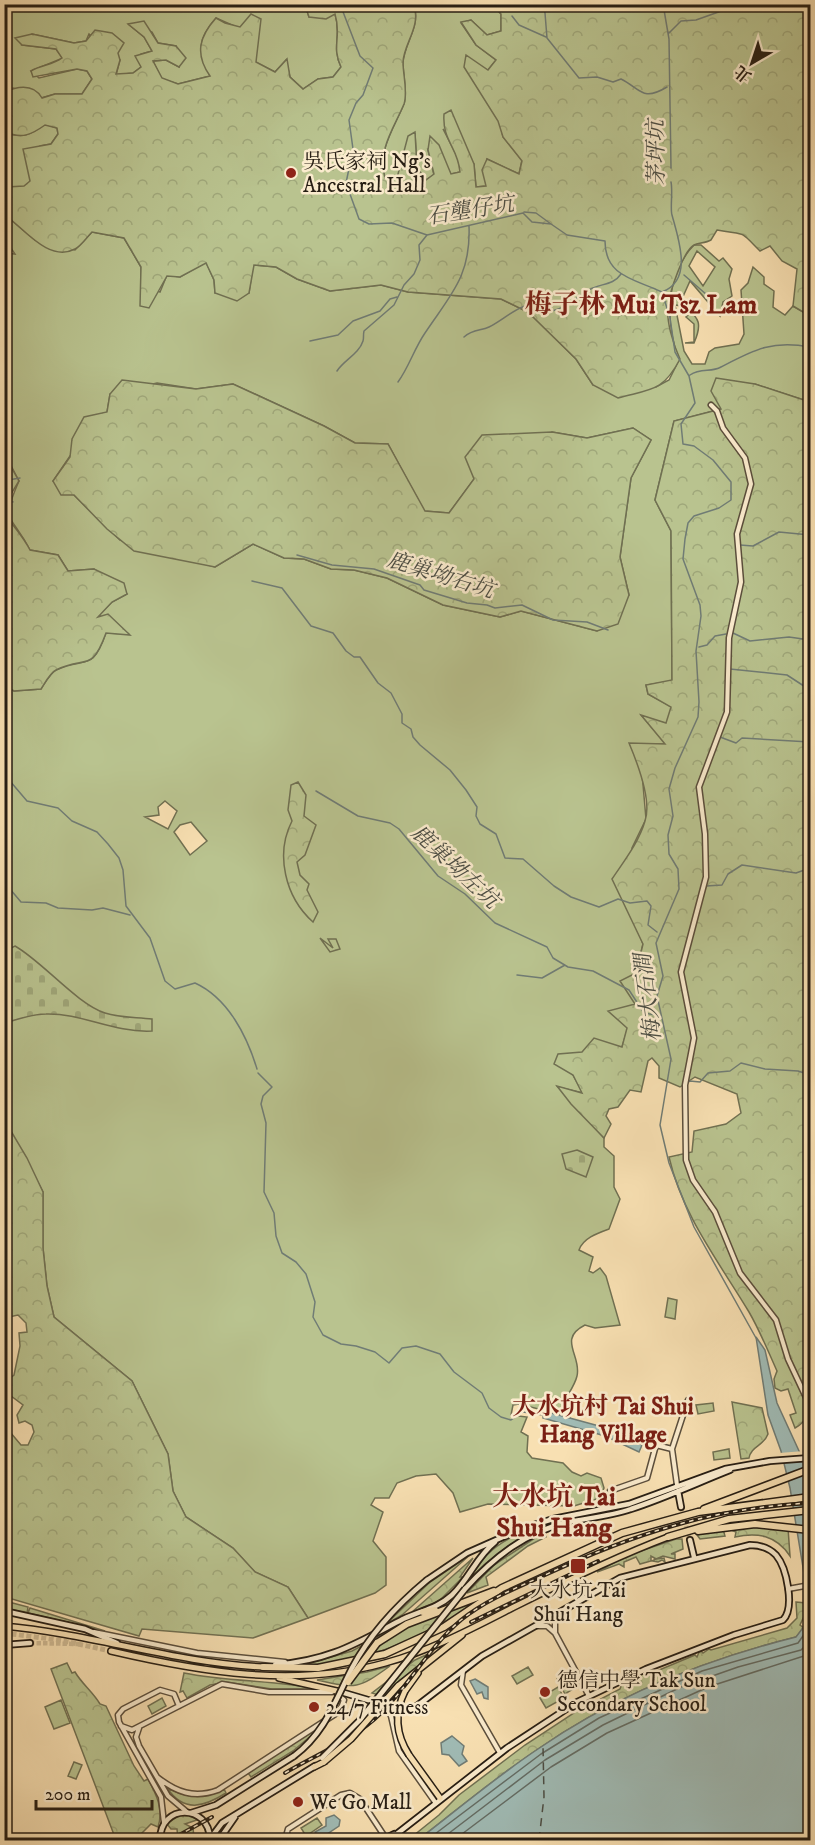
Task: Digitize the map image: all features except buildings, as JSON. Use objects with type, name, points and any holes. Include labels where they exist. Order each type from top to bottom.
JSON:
[{"type":"highway","points":[[698,1512],[810,1468]]},
{"type":"highway","points":[[348,1682],[369,1651],[395,1631],[444,1609],[502,1588],[622,1533],[698,1512],[810,1497]]},
{"type":"highway","points":[[668,1537],[729,1519],[810,1510]]},
{"type":"highway","points":[[668,1537],[726,1526],[771,1524],[810,1530]]},
{"type":"highway","points":[[263,1667],[318,1668],[385,1654],[444,1628],[502,1588]]},
{"type":"highway","points":[[423,1612],[444,1609]]},
{"type":"main road","points":[[323,1760],[366,1713],[465,1589],[493,1560],[518,1543],[575,1518],[626,1504],[714,1471],[755,1463],[810,1458]]},
{"type":"main road","points":[[153,1840],[164,1823],[174,1815],[216,1805],[294,1756],[323,1727],[348,1682],[353,1667],[374,1635],[401,1603],[427,1580],[460,1557],[502,1537],[546,1521],[622,1512],[678,1493],[741,1466]]},
{"type":"main road","points":[[677,1485],[681,1507]]},
{"type":"main road","points":[[4,1626],[118,1644],[186,1658],[263,1667],[298,1662],[348,1649],[423,1612],[453,1593],[482,1554],[502,1537]]},
{"type":"main road","points":[[111,1651],[188,1668],[266,1675],[322,1674],[379,1665],[470,1630],[616,1558],[668,1537]]},
{"type":"main road","points":[[690,1540],[694,1557]]},
{"type":"main road","points":[[266,1675],[404,1709],[417,1707],[465,1668],[628,1574],[747,1545],[761,1546],[771,1551],[780,1561],[789,1611],[783,1620],[693,1650],[589,1696],[500,1753],[386,1840]]},
{"type":"main road","points":[[4,1611],[93,1632],[118,1644]]},
{"type":"main road","points":[[210,1840],[222,1823],[314,1767],[351,1739],[398,1686],[470,1630]]},
{"type":"main road","points":[[4,1645],[30,1643]]},
{"type":"main road","points":[[420,1670],[405,1691],[400,1704],[398,1724],[402,1742],[437,1800]]},
{"type":"main road","points":[[189,1812],[205,1822],[210,1840]]},
{"type":"main road","points":[[219,1840],[236,1814]]},
{"type":"main road","points":[[160,1831],[160,1840]]},
{"type":"street","points":[[711,405],[717,411],[723,428],[746,461],[750,484],[737,534],[741,586],[729,638],[728,712],[698,790],[705,834],[706,878],[681,972],[694,1038],[685,1085],[686,1160],[693,1180],[716,1212],[740,1274],[776,1320],[788,1359],[810,1406]]},
{"type":"street","points":[[807,1399],[810,1425]]},
{"type":"street","points":[[677,1485],[672,1449],[688,1400]]},
{"type":"street","points":[[610,1491],[648,1478],[647,1472],[656,1445],[672,1449]]},
{"type":"street","points":[[786,1589],[810,1585]]},
{"type":"street","points":[[555,1633],[555,1620],[560,1612]]},
{"type":"street","points":[[535,1626],[547,1626],[555,1633],[589,1696]]},
{"type":"street","points":[[93,1632],[197,1653],[298,1662]]},
{"type":"street","points":[[465,1668],[460,1678],[461,1685],[500,1753]]},
{"type":"street","points":[[121,1726],[130,1731],[222,1684],[269,1692],[337,1692],[344,1700],[340,1711],[218,1790],[204,1794],[188,1794],[174,1789],[157,1777]]},
{"type":"street","points":[[164,1823],[160,1797],[118,1720],[120,1712],[160,1690],[174,1694],[179,1706]]},
{"type":"street","points":[[383,1704],[390,1716],[399,1751],[437,1800]]},
{"type":"street","points":[[142,1725],[136,1734],[137,1742],[171,1801],[189,1812]]},
{"type":"street","points":[[285,1840],[288,1829],[341,1795],[350,1793],[360,1799],[386,1840]]},
{"type":"green space","points":[[4,5],[305,5],[309,17],[335,14],[337,53],[341,67],[333,77],[318,79],[303,89],[290,77],[286,60],[275,72],[255,62],[257,36],[216,18],[205,33],[201,46],[203,59],[210,76],[178,84],[162,79],[153,61],[166,60],[179,67],[176,46],[158,43],[152,32],[128,24],[144,37],[152,51],[141,54],[141,67],[133,73],[116,75],[120,60],[89,34],[86,41],[74,43],[32,34],[22,45],[56,49],[63,58],[31,71],[39,78],[77,69],[87,71],[92,79],[82,94],[55,94],[41,98],[13,88],[5,92]]},
{"type":"green space","points":[[305,5],[414,5],[416,13],[414,28],[403,62],[405,99],[385,149],[383,168],[385,178],[397,178],[408,136],[415,132],[417,168],[426,180],[434,174],[428,150],[430,136],[439,145],[451,174],[460,172],[459,163],[445,131],[444,114],[451,110],[474,164],[476,187],[486,186],[482,170],[487,159],[519,174],[522,161],[503,137],[498,121],[464,67],[466,55],[488,70],[496,60],[476,45],[461,22],[471,20],[487,35],[501,31],[501,14],[493,5],[810,5],[810,316],[793,306],[797,269],[782,261],[770,246],[760,251],[742,234],[717,230],[711,240],[694,245],[690,249],[681,263],[671,291],[668,318],[680,359],[674,370],[655,388],[618,398],[593,385],[576,359],[528,312],[501,299],[408,292],[381,285],[330,291],[297,279],[276,267],[254,265],[249,293],[237,301],[215,293],[214,280],[206,263],[180,277],[167,276],[149,308],[140,306],[141,267],[124,238],[92,232],[75,249],[65,252],[55,251],[37,242],[5,215],[7,187],[24,186],[30,181],[23,149],[51,144],[58,134],[57,128],[45,125],[26,135],[5,132],[4,92],[15,88],[30,88],[39,93],[42,98],[55,94],[82,94],[92,79],[87,71],[77,69],[33,77],[31,71],[62,58],[56,49],[22,45],[15,38],[32,34],[74,43],[86,41],[95,30],[112,33],[124,43],[118,53],[120,60],[116,74],[133,73],[141,67],[135,56],[152,51],[144,37],[128,24],[144,21],[158,43],[176,46],[186,58],[179,67],[166,60],[153,61],[162,78],[178,84],[210,76],[202,60],[201,45],[206,31],[216,18],[240,27],[251,14],[261,19],[256,62],[275,72],[287,59],[290,77],[303,89],[318,79],[333,77],[341,67],[337,53],[335,14],[326,19],[309,17]]},
{"type":"green space","points":[[414,5],[493,5],[501,14],[501,31],[487,35],[471,20],[461,23],[476,45],[496,60],[488,70],[503,137],[522,160],[519,174],[487,159],[486,186],[476,187],[474,164],[443,129],[459,160],[460,172],[451,174],[447,167],[428,150],[434,175],[426,180],[417,168],[415,133],[397,178],[385,178],[383,158],[385,149],[405,100],[403,63],[414,28],[416,13]]},
{"type":"green space","points":[[45,124],[57,128],[58,134],[51,144],[40,146],[30,182],[5,212],[5,132],[26,135]]},
{"type":"green space","points":[[5,215],[35,240],[75,250],[92,232],[124,238],[141,267],[141,285],[160,292],[167,275],[180,277],[206,262],[214,280],[215,293],[249,293],[253,265],[276,267],[297,279],[330,291],[381,285],[408,292],[501,299],[528,312],[576,359],[593,385],[656,387],[669,380],[679,360],[671,330],[670,300],[677,270],[694,245],[701,245],[719,261],[723,258],[732,269],[729,279],[732,296],[723,302],[720,316],[690,281],[681,301],[697,320],[698,329],[694,343],[685,343],[694,342],[694,324],[686,317],[689,314],[682,306],[675,305],[684,351],[692,364],[705,364],[709,352],[715,348],[739,344],[744,334],[741,290],[748,283],[753,267],[764,277],[764,284],[774,291],[773,307],[785,315],[793,306],[810,316],[810,402],[755,384],[721,409],[674,421],[655,500],[671,531],[672,681],[646,685],[648,694],[672,707],[667,724],[642,716],[666,744],[630,744],[642,773],[646,819],[632,848],[637,928],[643,944],[636,973],[635,1004],[622,1047],[573,1075],[583,1093],[558,1087],[604,1138],[604,1147],[614,1156],[614,1187],[620,1199],[609,1229],[587,1239],[579,1250],[593,1257],[589,1271],[593,1273],[600,1268],[606,1276],[620,1325],[595,1328],[585,1325],[573,1336],[571,1342],[578,1369],[573,1386],[564,1402],[571,1407],[570,1417],[519,1404],[513,1405],[511,1415],[527,1417],[521,1432],[528,1436],[527,1452],[532,1458],[563,1463],[572,1472],[581,1476],[587,1473],[601,1478],[604,1488],[600,1498],[574,1506],[488,1504],[460,1512],[453,1493],[436,1474],[416,1476],[397,1483],[389,1498],[375,1498],[371,1505],[383,1512],[373,1541],[386,1557],[386,1585],[375,1593],[308,1618],[288,1587],[255,1572],[233,1548],[186,1517],[173,1491],[168,1454],[132,1381],[54,1317],[47,1286],[43,1248],[43,1192],[5,1121],[5,906],[7,895],[4,892],[5,686],[14,691],[41,689],[56,670],[92,659],[97,654],[106,633],[129,634],[96,618],[112,602],[127,594],[94,569],[68,571],[58,555],[30,550],[10,518],[10,505],[19,481],[5,454],[5,253],[15,254],[5,239]],"holes":[[[697,251],[715,267],[703,286],[689,266]],[[157,383],[196,389],[233,384],[324,426],[355,443],[388,444],[424,511],[449,513],[474,479],[552,432],[587,438],[633,428],[651,440],[631,478],[620,557],[629,595],[597,631],[521,611],[500,617],[443,605],[387,578],[354,570],[331,569],[304,559],[284,558],[253,544],[215,567],[120,540],[74,495],[53,481],[70,456],[107,412],[110,394]],[[165,801],[177,811],[168,829],[145,817],[159,815],[158,807]],[[191,822],[207,841],[190,855],[174,832],[180,825]]]},
{"type":"green space","points":[[716,378],[755,384],[810,402],[810,1385],[804,1398],[807,1408],[805,1419],[795,1428],[790,1415],[796,1413],[788,1389],[781,1391],[775,1388],[774,1379],[777,1371],[764,1341],[692,1218],[669,1157],[692,1152],[694,1131],[726,1124],[741,1113],[737,1094],[695,1077],[680,1087],[659,1078],[659,1066],[652,1058],[648,1061],[641,1092],[630,1090],[618,1107],[609,1109],[606,1116],[611,1124],[604,1138],[557,1086],[582,1093],[573,1075],[554,1064],[558,1054],[582,1052],[594,1038],[622,1047],[627,1028],[608,1011],[635,1004],[620,981],[636,973],[643,944],[612,879],[639,836],[647,813],[643,782],[629,743],[665,744],[641,715],[666,723],[671,707],[648,694],[646,685],[672,680],[671,531],[655,500],[674,421],[721,409],[711,391]]},
{"type":"green space","points":[[122,380],[196,389],[233,384],[324,426],[355,443],[388,444],[425,511],[449,513],[474,479],[465,457],[482,435],[552,432],[587,438],[633,428],[651,440],[631,478],[620,557],[629,595],[618,624],[597,631],[521,611],[500,617],[443,605],[387,578],[354,570],[331,569],[304,559],[284,558],[253,544],[215,567],[134,551],[107,529],[74,495],[61,495],[53,481],[70,457],[72,439],[84,417],[107,412],[110,394]]},
{"type":"green space","points":[[4,455],[19,481],[5,504],[4,504]]},
{"type":"green space","points":[[4,513],[30,550],[58,555],[68,571],[94,569],[124,583],[127,594],[112,602],[98,617],[108,614],[130,635],[106,633],[101,646],[91,659],[56,670],[41,689],[14,691],[5,686]]},
{"type":"green space","points":[[298,782],[306,795],[304,816],[316,825],[305,855],[297,862],[300,875],[309,884],[307,890],[318,912],[313,922],[303,912],[290,888],[284,861],[284,847],[292,821],[288,810],[291,785]]},
{"type":"green space","points":[[320,938],[333,948],[328,939],[336,939],[340,949],[330,952]]},
{"type":"green space","points":[[15,946],[94,1008],[117,1016],[152,1019],[152,1031],[124,1029],[72,1017],[46,1014],[5,1023],[5,951]]},
{"type":"green space","points":[[5,1121],[27,1158],[43,1192],[43,1248],[47,1286],[54,1317],[132,1381],[168,1454],[173,1491],[186,1517],[233,1548],[255,1572],[288,1587],[308,1618],[253,1638],[142,1629],[139,1636],[5,1597],[5,1426],[21,1445],[28,1445],[34,1432],[32,1425],[25,1421],[19,1423],[17,1415],[23,1405],[7,1393],[5,1396],[5,1382],[14,1375],[20,1346],[19,1333],[27,1332],[26,1323],[18,1315],[9,1317],[5,1313]]},
{"type":"green space","points":[[577,1150],[593,1157],[586,1177],[566,1169],[562,1154]]},
{"type":"green space","points":[[668,1298],[677,1300],[675,1319],[665,1317]]},
{"type":"green space","points":[[732,1402],[762,1408],[768,1434],[764,1441],[752,1451],[749,1458],[741,1459]]},
{"type":"green space","points":[[713,1403],[714,1411],[698,1414],[696,1405]]},
{"type":"green space","points":[[729,1449],[730,1458],[714,1460],[713,1452]]},
{"type":"green space","points":[[557,1521],[508,1546],[484,1565],[452,1597],[475,1567],[496,1547],[520,1533]]},
{"type":"green space","points":[[749,1527],[788,1528],[790,1556],[779,1543],[772,1539],[758,1535],[735,1537],[736,1532],[731,1530]]},
{"type":"green space","points":[[723,1529],[725,1536],[700,1539],[697,1535]]},
{"type":"green space","points":[[544,1532],[546,1537],[528,1546],[486,1577],[488,1585],[467,1593],[494,1565]]},
{"type":"green space","points":[[682,1539],[683,1549],[671,1554],[675,1554],[675,1559],[663,1556],[656,1559],[651,1556],[651,1561],[640,1564],[636,1557],[624,1562],[624,1567],[619,1564],[597,1572],[626,1556]]},
{"type":"green space","points":[[471,1554],[402,1615],[385,1625],[429,1583]]},
{"type":"green space","points":[[473,1558],[460,1577],[463,1577],[439,1601],[412,1612]]},
{"type":"green space","points":[[664,1558],[665,1562],[652,1561]]},
{"type":"green space","points":[[5,1601],[28,1607],[27,1613],[5,1608]]},
{"type":"green space","points":[[796,1602],[806,1603],[805,1614],[800,1625],[804,1628],[796,1637],[695,1668],[598,1712],[522,1760],[418,1840],[408,1840],[459,1795],[525,1745],[574,1713],[573,1710],[578,1711],[620,1689],[622,1684],[635,1681],[634,1679],[644,1673],[645,1676],[695,1655],[697,1657],[700,1650],[703,1653],[709,1649],[787,1628],[797,1618]]},
{"type":"green space","points":[[472,1603],[473,1605],[434,1628],[392,1647],[349,1660],[303,1665],[352,1651],[386,1633],[368,1648],[372,1651],[404,1628]]},
{"type":"green space","points":[[30,1608],[105,1631],[28,1613]]},
{"type":"green space","points":[[428,1654],[392,1699],[372,1693],[415,1660]]},
{"type":"green space","points":[[67,1663],[72,1673],[75,1672],[100,1704],[106,1706],[134,1766],[144,1781],[148,1779],[156,1796],[160,1808],[158,1827],[151,1824],[135,1840],[116,1840],[51,1669]]},
{"type":"green space","points":[[390,1666],[371,1679],[356,1685],[341,1685],[317,1680],[367,1672]]},
{"type":"green space","points":[[528,1667],[533,1675],[517,1684],[512,1676]]},
{"type":"green space","points":[[184,1673],[320,1689],[272,1689],[226,1682],[210,1685],[187,1698],[183,1691],[180,1692]]},
{"type":"green space","points":[[565,1675],[573,1689],[565,1694],[557,1679]]},
{"type":"green space","points":[[558,1687],[564,1698],[546,1708],[540,1698]]},
{"type":"green space","points":[[162,1698],[166,1706],[152,1714],[148,1706]]},
{"type":"green space","points":[[61,1700],[70,1723],[54,1729],[45,1707]]},
{"type":"green space","points":[[310,1733],[313,1734],[293,1751],[251,1777],[248,1773]]},
{"type":"green space","points":[[74,1762],[82,1765],[76,1779],[68,1776]]},
{"type":"green space","points":[[167,1788],[195,1796],[209,1795],[224,1789],[226,1793],[210,1802],[195,1805],[180,1801]]},
{"type":"green space","points":[[181,1814],[191,1815],[197,1820],[185,1824],[193,1828],[194,1837],[200,1840],[178,1840],[177,1829],[171,1829],[167,1824]]},
{"type":"green space","points":[[317,1818],[322,1825],[306,1836],[301,1828]]},
{"type":"water","points":[[756,1337],[765,1350],[777,1403],[805,1464],[810,1495],[810,1840],[418,1840],[522,1760],[598,1712],[695,1668],[796,1637],[802,1629],[808,1614],[808,1598],[790,1488],[781,1451],[768,1415]]},
{"type":"water","points":[[544,1411],[610,1429],[642,1445],[639,1452],[605,1436],[543,1418]]},
{"type":"water","points":[[475,1679],[488,1687],[488,1699],[484,1698],[482,1692],[477,1694],[470,1681]]},
{"type":"water","points":[[452,1736],[464,1746],[462,1754],[467,1761],[459,1766],[449,1755],[442,1754],[441,1743]]},
{"type":"water","points":[[334,1815],[340,1820],[339,1826],[321,1838],[315,1832],[326,1826],[326,1818]]},
{"type":"pier","points":[[804,1451],[807,1461],[781,1463],[779,1453]]},
{"type":"waterway","name":"梅大石澗","points":[[340,4],[360,56],[373,68],[363,95],[356,103],[349,120],[353,149],[346,183],[359,219],[369,224],[392,223],[427,235],[523,213],[532,222],[551,224],[567,235],[605,241],[606,253],[616,270],[632,280],[662,292],[670,318],[675,352],[689,376],[695,403],[681,424],[683,444],[694,446],[713,460],[731,482],[731,500],[719,508],[694,516],[688,523],[685,539],[683,559],[700,605],[701,616],[696,651],[699,702],[698,717],[675,768],[669,789],[673,816],[668,835],[669,854],[678,869],[679,889],[656,943],[663,976],[657,996],[671,1059],[660,1125],[669,1163],[694,1227],[756,1338]]},
{"type":"waterway","points":[[542,4],[547,38],[579,78],[597,77],[613,82],[621,79],[647,94],[667,87]]},
{"type":"waterway","name":"茅坪坑","points":[[663,4],[669,39],[671,168]]},
{"type":"waterway","points":[[669,33],[681,21],[696,20],[741,4]]},
{"type":"waterway","points":[[512,16],[519,25],[546,37]]},
{"type":"waterway","name":"茅坪坑","points":[[662,292],[672,286],[681,268],[680,246],[671,212],[671,182]]},
{"type":"waterway","name":"石壟仔坑","points":[[524,212],[536,213],[551,224]]},
{"type":"waterway","name":"石壟仔坑","points":[[398,382],[421,339],[451,295],[463,272],[469,243],[469,226]]},
{"type":"waterway","name":"石壟仔坑","points":[[337,371],[361,346],[364,331],[394,305],[404,285],[414,274],[420,260],[419,245],[427,235]]},
{"type":"waterway","points":[[464,337],[489,327],[525,306],[532,305],[548,311],[558,309],[593,288],[614,281],[621,274]]},
{"type":"waterway","points":[[684,275],[707,295],[715,308]]},
{"type":"waterway","points":[[310,341],[338,335],[353,321],[380,311],[390,299],[397,297]]},
{"type":"waterway","points":[[690,375],[698,371],[717,369],[763,348],[784,345],[810,347]]},
{"type":"waterway","points":[[4,483],[20,478]]},
{"type":"waterway","points":[[4,497],[13,502]]},
{"type":"waterway","points":[[740,545],[753,546],[779,532],[810,535]]},
{"type":"waterway","name":"鹿巢坳右坑","points":[[297,555],[332,565],[374,569],[420,585],[424,590],[467,603],[495,608],[522,605],[553,620],[587,622],[608,630]]},
{"type":"waterway","points":[[252,581],[282,588],[311,626],[333,633],[346,651],[354,657],[360,657],[378,683],[391,693],[402,714],[402,723],[411,729],[413,737],[450,770],[466,790],[477,807],[476,816],[480,824],[496,834],[505,858],[523,859],[554,886],[571,897],[599,907],[618,899],[630,903],[647,901],[651,906],[648,925],[657,932]]},
{"type":"waterway","points":[[733,633],[750,641],[789,637],[810,640]]},
{"type":"waterway","points":[[699,647],[707,645],[715,636],[726,634]]},
{"type":"waterway","points":[[730,669],[787,675],[810,690]]},
{"type":"waterway","points":[[720,737],[736,743],[742,738],[810,742]]},
{"type":"waterway","points":[[4,774],[27,801],[58,808],[72,821],[97,832],[108,844],[119,858],[123,870],[126,906],[150,938],[165,981],[175,989],[195,983],[217,998],[242,1031],[257,1069]]},
{"type":"waterway","name":"鹿巢坳左坑","points":[[316,791],[358,816],[390,823],[399,829],[438,876],[465,894],[495,923],[547,947],[553,958],[568,967],[593,971],[629,990],[644,1013],[661,1016]]},
{"type":"waterway","points":[[706,886],[722,885],[728,874],[742,865],[796,873],[810,868]]},
{"type":"waterway","points":[[4,882],[21,902],[46,903],[58,908],[92,910],[103,908],[130,915]]},
{"type":"waterway","points":[[517,975],[542,978],[565,965]]},
{"type":"waterway","points":[[686,1084],[690,1081],[700,1082],[708,1073],[730,1071],[741,1063],[765,1069],[798,1071],[810,1075]]},
{"type":"waterway","points":[[258,1073],[272,1087],[263,1096],[261,1104],[266,1123],[264,1192],[274,1213],[276,1236],[282,1253],[296,1262],[306,1274],[315,1302],[313,1317],[323,1335],[341,1344],[375,1352],[389,1363],[402,1348],[416,1346],[440,1354],[454,1372],[482,1393],[489,1408],[501,1417],[511,1420],[523,1412],[543,1415]]},
{"type":"ferry route","points":[[539,1840],[544,1797],[543,1746]]},
{"type":"tunnel","points":[[681,1507],[690,1540]]},
{"type":"tunnel","points":[[4,1633],[59,1640],[111,1651]]},
{"type":"tunnel","points":[[30,1643],[79,1644]]},
{"type":"railway","points":[[285,1773],[347,1739],[370,1723],[391,1702],[429,1654],[461,1620],[502,1595],[610,1547],[674,1526],[740,1511],[810,1503]]},
{"type":"railway","points":[[471,1622],[598,1561]]},
{"type":"railway","points":[[170,1840],[212,1817]]},
{"type":"place","name":"吳氏家祠 Ng's Ancestral Hall","points":[[291,173]]},
{"type":"place","name":"大水坑 Tai Shui Hang","points":[[578,1566]]},
{"type":"place","name":"德信中學 Tak Sun Secondary School","points":[[545,1692]]},
{"type":"place","name":"24/7 Fitness","points":[[314,1707]]},
{"type":"place","name":"We Go Mall","points":[[298,1802]]},
{"type":"district","name":"梅子林 Mui Tsz Lam","points":[[641,304]]},
{"type":"district","name":"大水坑村 Tai Shui Hang Village","points":[[603,1420]]},
{"type":"district","name":"大水坑 Tai Shui Hang","points":[[554,1512]]}]
